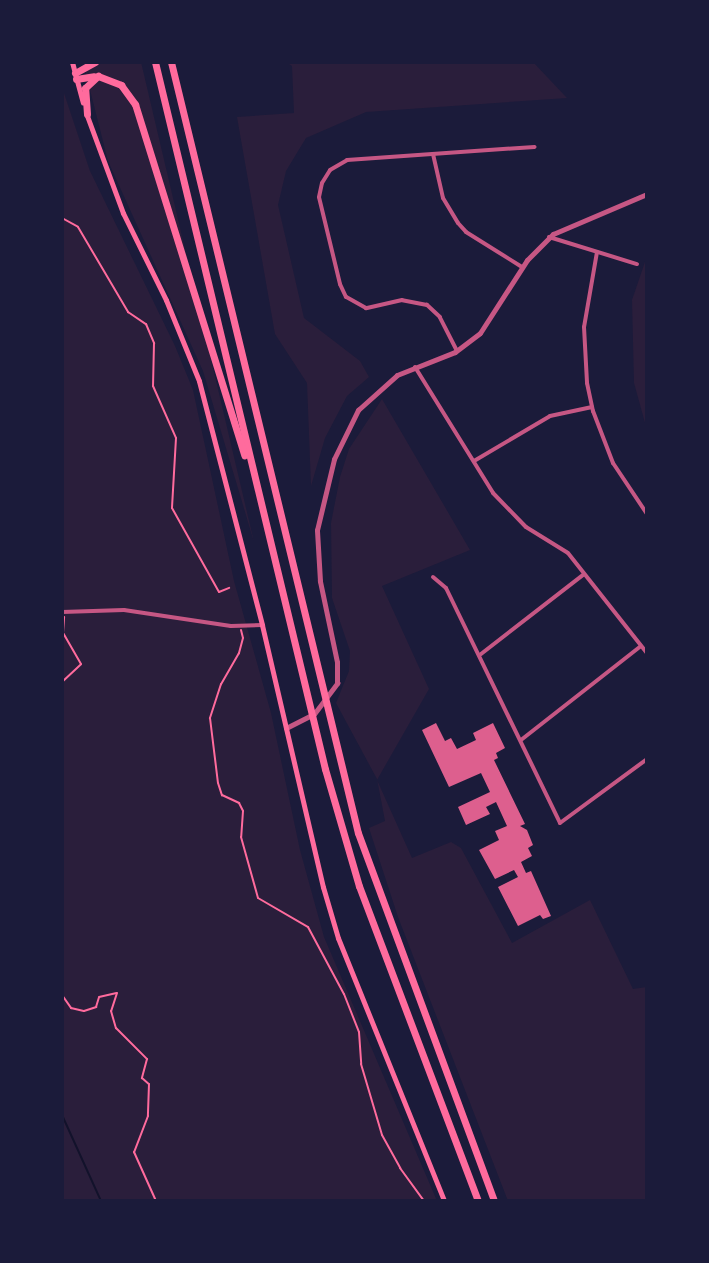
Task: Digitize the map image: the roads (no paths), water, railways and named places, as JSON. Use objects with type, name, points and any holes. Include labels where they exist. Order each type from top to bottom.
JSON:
[{"type":"highway","points":[[82,62],[95,62]]},
{"type":"highway","points":[[75,76],[95,62]]},
{"type":"highway","points":[[155,62],[315,731],[359,886],[478,1201]]},
{"type":"highway","points":[[171,62],[358,833],[494,1201]]},
{"type":"highway","points":[[75,76],[98,76],[121,85],[138,112],[259,503]]},
{"type":"highway","points":[[87,114],[85,88],[98,76]]},
{"type":"main road","points":[[72,62],[87,114],[123,213],[166,300],[199,381],[338,938],[444,1201]]},
{"type":"street","points":[[457,351],[440,317],[427,305],[402,300],[371,309],[348,299],[340,284],[319,197],[325,176],[343,162],[535,147]]},
{"type":"street","points":[[433,154],[443,198],[458,223],[466,232],[522,267]]},
{"type":"street","points":[[286,728],[314,714],[337,683],[337,662],[323,599],[318,553],[320,510],[334,459],[349,424],[371,395],[397,375],[457,351],[487,325],[522,267],[549,237],[570,224],[647,194]]},
{"type":"street","points":[[549,237],[637,264]]},
{"type":"street","points":[[597,252],[584,327],[584,355],[592,407],[613,463],[647,514]]},
{"type":"street","points":[[415,367],[493,493],[526,527],[561,547],[647,653]]},
{"type":"street","points":[[474,461],[550,416],[592,407]]},
{"type":"street","points":[[481,654],[584,574]]},
{"type":"street","points":[[433,577],[446,588],[481,654],[560,823],[647,759]]},
{"type":"street","points":[[63,612],[146,611],[238,626],[262,625]]},
{"type":"street","points":[[521,740],[641,646]]},
{"type":"waterway","points":[[62,1115],[101,1201]]}]
